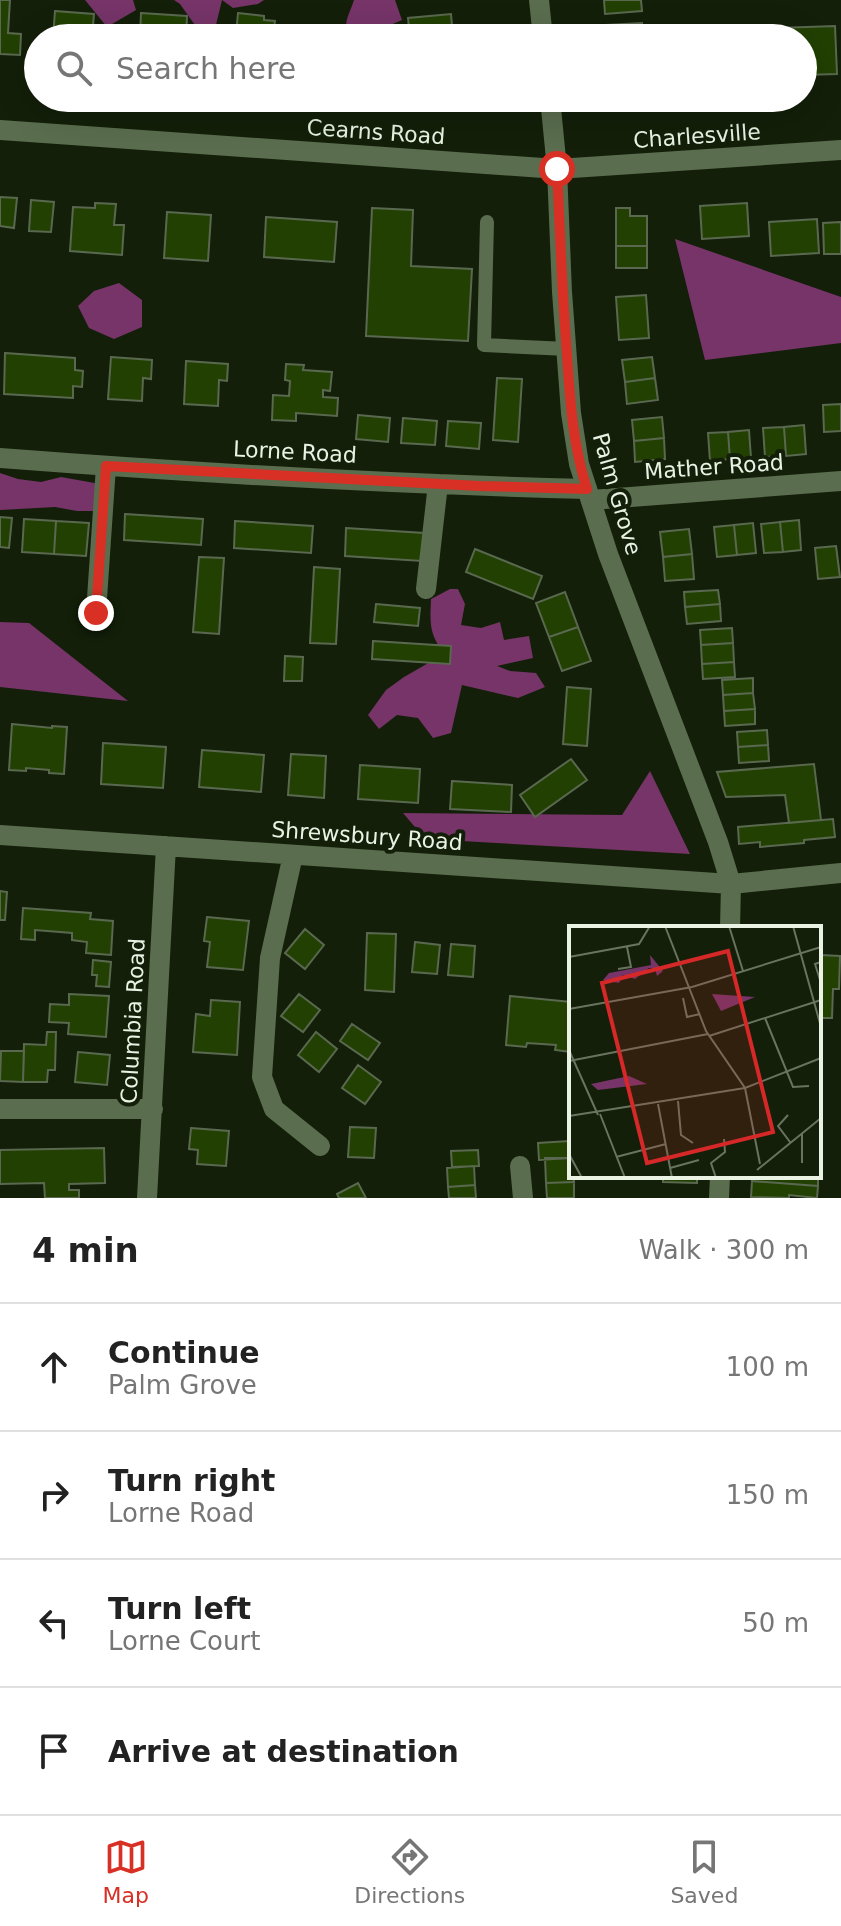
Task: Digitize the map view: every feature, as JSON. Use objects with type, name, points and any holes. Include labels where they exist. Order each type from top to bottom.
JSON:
[{"type":"street","points":[[539,0],[542,24]]},
{"type":"street","name":"Palm Grove","points":[[551,112],[573,426],[579,464],[608,554],[713,827],[731,884],[730,926]]},
{"type":"street","name":"Cearns Road","points":[[0,130],[557,169]]},
{"type":"street","name":"Charlesville","points":[[557,169],[841,150]]},
{"type":"street","name":"Lorne Road","points":[[0,458],[589,495]]},
{"type":"street","points":[[96,613],[106,466]]},
{"type":"street","name":"Mather Road","points":[[589,495],[841,481]]},
{"type":"street","points":[[426,589],[438,484]]},
{"type":"street","name":"Shrewsbury Road","points":[[0,835],[731,884],[841,873]]},
{"type":"street","name":"Columbia Road","points":[[147,1198],[166,846]]},
{"type":"street","points":[[293,855],[270,958],[262,1077],[274,1109],[320,1146]]},
{"type":"street","points":[[0,1109],[153,1109]]},
{"type":"street","points":[[520,1166],[523,1198]]},
{"type":"street","points":[[719,1198],[720,1178]]},
{"type":"lane","points":[[487,222],[484,345],[567,349]]},
{"type":"shaded area","points":[[85,0],[133,0],[136,10],[112,24],[105,24]]},
{"type":"shaded area","points":[[174,0],[222,0],[216,24],[194,24]]},
{"type":"shaded area","points":[[222,0],[264,0],[233,8]]},
{"type":"shaded area","points":[[354,0],[395,0],[402,20],[393,24],[346,24]]},
{"type":"shaded area","points":[[675,239],[841,297],[841,343],[705,360]]},
{"type":"shaded area","points":[[119,283],[142,300],[142,327],[114,339],[89,328],[78,306],[94,291]]},
{"type":"shaded area","points":[[0,473],[41,482],[61,477],[100,484],[96,511],[55,507],[0,510]]},
{"type":"shaded area","points":[[450,589],[458,589],[465,604],[461,625],[481,628],[500,622],[504,640],[529,636],[533,658],[497,666],[510,671],[536,673],[545,687],[518,698],[462,685],[451,733],[433,738],[418,718],[397,715],[379,729],[368,715],[386,690],[444,654],[432,628],[431,599]]},
{"type":"shaded area","points":[[0,622],[29,623],[128,701],[0,687]]},
{"type":"shaded area","points":[[650,771],[690,854],[425,839],[403,813],[622,815]]},
{"type":"building","points":[[0,0],[10,0],[8,33],[21,34],[20,55],[0,54]]},
{"type":"building","points":[[604,0],[641,0],[642,11],[605,14]]},
{"type":"building","points":[[55,11],[94,14],[93,24],[54,24]]},
{"type":"building","points":[[141,13],[187,16],[187,24],[141,24]]},
{"type":"building","points":[[238,13],[264,16],[264,20],[275,21],[275,24],[237,24]]},
{"type":"building","points":[[451,14],[452,24],[409,24],[408,18]]},
{"type":"building","points":[[835,26],[837,74],[817,75],[817,27]]},
{"type":"building","points":[[0,197],[17,198],[14,228],[0,226]]},
{"type":"building","points":[[31,200],[54,202],[51,232],[29,231]]},
{"type":"building","points":[[95,203],[116,204],[114,225],[124,225],[122,255],[70,251],[73,207],[95,208]]},
{"type":"building","points":[[747,203],[749,236],[702,239],[700,206]]},
{"type":"building","points":[[372,208],[413,210],[411,266],[472,269],[468,341],[366,336]]},
{"type":"building","points":[[616,208],[630,208],[630,216],[647,216],[647,246],[616,246]]},
{"type":"building","points":[[167,212],[211,215],[208,261],[164,258]]},
{"type":"building","points":[[266,217],[337,222],[334,262],[264,257]]},
{"type":"building","points":[[817,219],[819,253],[771,256],[769,222]]},
{"type":"building","points":[[841,222],[841,254],[824,254],[823,223]]},
{"type":"building","points":[[616,246],[647,246],[647,268],[616,268]]},
{"type":"building","points":[[646,295],[649,338],[619,340],[616,297]]},
{"type":"building","points":[[5,353],[75,358],[75,370],[83,371],[82,387],[73,386],[73,398],[4,394]]},
{"type":"building","points":[[111,357],[152,360],[151,379],[143,378],[142,401],[108,399]]},
{"type":"building","points":[[652,357],[655,378],[625,382],[622,360]]},
{"type":"building","points":[[186,361],[228,364],[227,381],[219,380],[218,406],[184,404]]},
{"type":"building","points":[[286,364],[304,365],[303,370],[332,372],[330,391],[323,390],[323,397],[338,398],[337,416],[296,413],[296,421],[272,420],[273,395],[289,396],[290,381],[285,380]]},
{"type":"building","points":[[497,378],[522,379],[518,442],[493,440]]},
{"type":"building","points":[[655,378],[658,400],[627,404],[625,382]]},
{"type":"building","points":[[841,404],[841,431],[824,432],[823,405]]},
{"type":"building","points":[[358,415],[390,418],[388,442],[356,439]]},
{"type":"building","points":[[662,417],[664,438],[634,441],[632,420]]},
{"type":"building","points":[[403,418],[437,421],[435,445],[401,443]]},
{"type":"building","points":[[448,421],[481,423],[479,449],[446,446]]},
{"type":"building","points":[[804,425],[806,454],[786,456],[784,427]]},
{"type":"building","points":[[784,427],[786,456],[765,457],[763,428]]},
{"type":"building","points":[[749,430],[751,458],[730,459],[728,432]]},
{"type":"building","points":[[728,432],[730,459],[710,461],[708,433]]},
{"type":"building","points":[[664,438],[665,459],[635,462],[634,441]]},
{"type":"building","points":[[125,514],[203,519],[201,545],[124,540]]},
{"type":"building","points":[[0,517],[12,518],[9,548],[0,547]]},
{"type":"building","points":[[24,519],[56,521],[54,554],[22,552]]},
{"type":"building","points":[[799,520],[801,550],[783,552],[780,522]]},
{"type":"building","points":[[56,521],[89,523],[86,556],[54,554]]},
{"type":"building","points":[[235,521],[313,526],[311,553],[234,548]]},
{"type":"building","points":[[780,522],[783,552],[764,553],[761,524]]},
{"type":"building","points":[[753,523],[756,553],[737,555],[734,525]]},
{"type":"building","points":[[734,525],[737,555],[717,557],[714,527]]},
{"type":"building","points":[[346,528],[424,533],[422,561],[345,556]]},
{"type":"building","points":[[689,529],[692,554],[663,557],[660,532]]},
{"type":"building","points":[[836,546],[840,577],[818,579],[815,548]]},
{"type":"building","points":[[475,549],[542,576],[533,599],[466,572]]},
{"type":"building","points":[[692,554],[694,579],[665,581],[663,557]]},
{"type":"building","points":[[199,557],[224,558],[219,634],[193,632]]},
{"type":"building","points":[[314,567],[340,569],[336,644],[310,643]]},
{"type":"building","points":[[718,590],[720,604],[685,607],[684,592]]},
{"type":"building","points":[[565,592],[578,627],[549,637],[536,603]]},
{"type":"building","points":[[376,604],[420,608],[418,626],[374,622]]},
{"type":"building","points":[[720,604],[721,621],[687,624],[685,607]]},
{"type":"building","points":[[578,627],[591,661],[562,671],[549,637]]},
{"type":"building","points":[[732,628],[733,643],[701,645],[700,630]]},
{"type":"building","points":[[373,641],[451,646],[450,664],[372,659]]},
{"type":"building","points":[[733,643],[734,662],[702,664],[701,645]]},
{"type":"building","points":[[285,656],[303,657],[302,681],[284,681]]},
{"type":"building","points":[[734,662],[735,677],[703,679],[702,664]]},
{"type":"building","points":[[753,678],[753,693],[723,695],[722,680]]},
{"type":"building","points":[[567,687],[591,689],[587,746],[563,744]]},
{"type":"building","points":[[753,693],[755,709],[724,711],[723,695]]},
{"type":"building","points":[[755,709],[755,724],[725,726],[724,711]]},
{"type":"building","points":[[12,724],[67,727],[64,774],[26,768],[26,771],[9,770]]},
{"type":"building","points":[[767,730],[768,745],[738,747],[737,732]]},
{"type":"building","points":[[103,743],[166,747],[163,788],[101,784]]},
{"type":"building","points":[[768,745],[769,761],[739,763],[738,747]]},
{"type":"building","points":[[202,750],[264,755],[261,792],[199,787]]},
{"type":"building","points":[[291,754],[326,756],[324,798],[288,795]]},
{"type":"building","points":[[571,759],[587,780],[535,817],[520,795]]},
{"type":"building","points":[[814,764],[821,820],[789,823],[785,795],[726,797],[717,772]]},
{"type":"building","points":[[360,765],[420,769],[418,803],[358,799]]},
{"type":"building","points":[[452,781],[512,785],[511,812],[450,809]]},
{"type":"building","points":[[833,819],[835,837],[760,847],[760,842],[739,844],[738,827]]},
{"type":"building","points":[[0,891],[7,892],[5,920],[0,920]]},
{"type":"building","points":[[23,908],[91,913],[90,919],[113,921],[111,955],[86,953],[87,942],[72,940],[72,933],[35,930],[35,940],[21,939]]},
{"type":"building","points":[[207,917],[249,921],[243,970],[207,967],[210,942],[204,941]]},
{"type":"building","points":[[305,929],[324,945],[305,969],[285,953]]},
{"type":"building","points":[[367,933],[396,934],[394,992],[365,990]]},
{"type":"building","points":[[415,942],[440,945],[437,974],[412,972]]},
{"type":"building","points":[[451,944],[475,946],[473,977],[448,975]]},
{"type":"building","points":[[821,955],[840,956],[839,989],[833,989],[832,1018],[821,1018]]},
{"type":"building","points":[[93,960],[111,962],[109,987],[96,986],[97,975],[92,975]]},
{"type":"building","points":[[69,994],[109,996],[106,1037],[68,1034],[69,1023],[49,1022],[50,1004],[69,1005]]},
{"type":"building","points":[[299,994],[320,1010],[303,1032],[281,1016]]},
{"type":"building","points":[[510,996],[569,1002],[569,1052],[555,1050],[556,1045],[506,1045]]},
{"type":"building","points":[[211,1000],[240,1002],[237,1055],[193,1052],[196,1014],[210,1016]]},
{"type":"building","points":[[352,1024],[380,1043],[368,1060],[340,1041]]},
{"type":"building","points":[[47,1032],[56,1032],[55,1070],[48,1070],[47,1082],[23,1082],[24,1044],[46,1045]]},
{"type":"building","points":[[316,1032],[337,1049],[319,1072],[298,1055]]},
{"type":"building","points":[[1,1051],[24,1051],[23,1082],[0,1081]]},
{"type":"building","points":[[78,1052],[110,1055],[107,1085],[75,1082]]},
{"type":"building","points":[[358,1065],[381,1082],[365,1104],[342,1088]]},
{"type":"building","points":[[350,1127],[376,1128],[374,1158],[348,1157]]},
{"type":"building","points":[[191,1128],[229,1131],[226,1166],[197,1164],[198,1150],[189,1149]]},
{"type":"building","points":[[569,1141],[569,1158],[539,1160],[538,1143]]},
{"type":"building","points":[[104,1148],[105,1183],[69,1184],[69,1190],[79,1190],[79,1198],[45,1198],[44,1183],[0,1184],[0,1150]]},
{"type":"building","points":[[478,1150],[479,1166],[452,1167],[451,1151]]},
{"type":"building","points":[[545,1158],[569,1158],[569,1178],[573,1178],[574,1182],[546,1183]]},
{"type":"building","points":[[474,1166],[475,1185],[448,1187],[447,1168]]},
{"type":"building","points":[[663,1178],[697,1178],[697,1183],[663,1182]]},
{"type":"building","points":[[753,1178],[818,1178],[818,1186],[752,1181]]},
{"type":"building","points":[[752,1181],[818,1186],[817,1198],[789,1195],[789,1198],[751,1197]]},
{"type":"building","points":[[574,1182],[574,1198],[547,1198],[546,1183]]},
{"type":"building","points":[[358,1183],[366,1198],[339,1198],[337,1194]]},
{"type":"building","points":[[475,1185],[476,1198],[449,1198],[448,1187]]},
{"type":"route","points":[[96,613],[106,466],[587,489],[579,464],[571,413],[557,169]]}]
